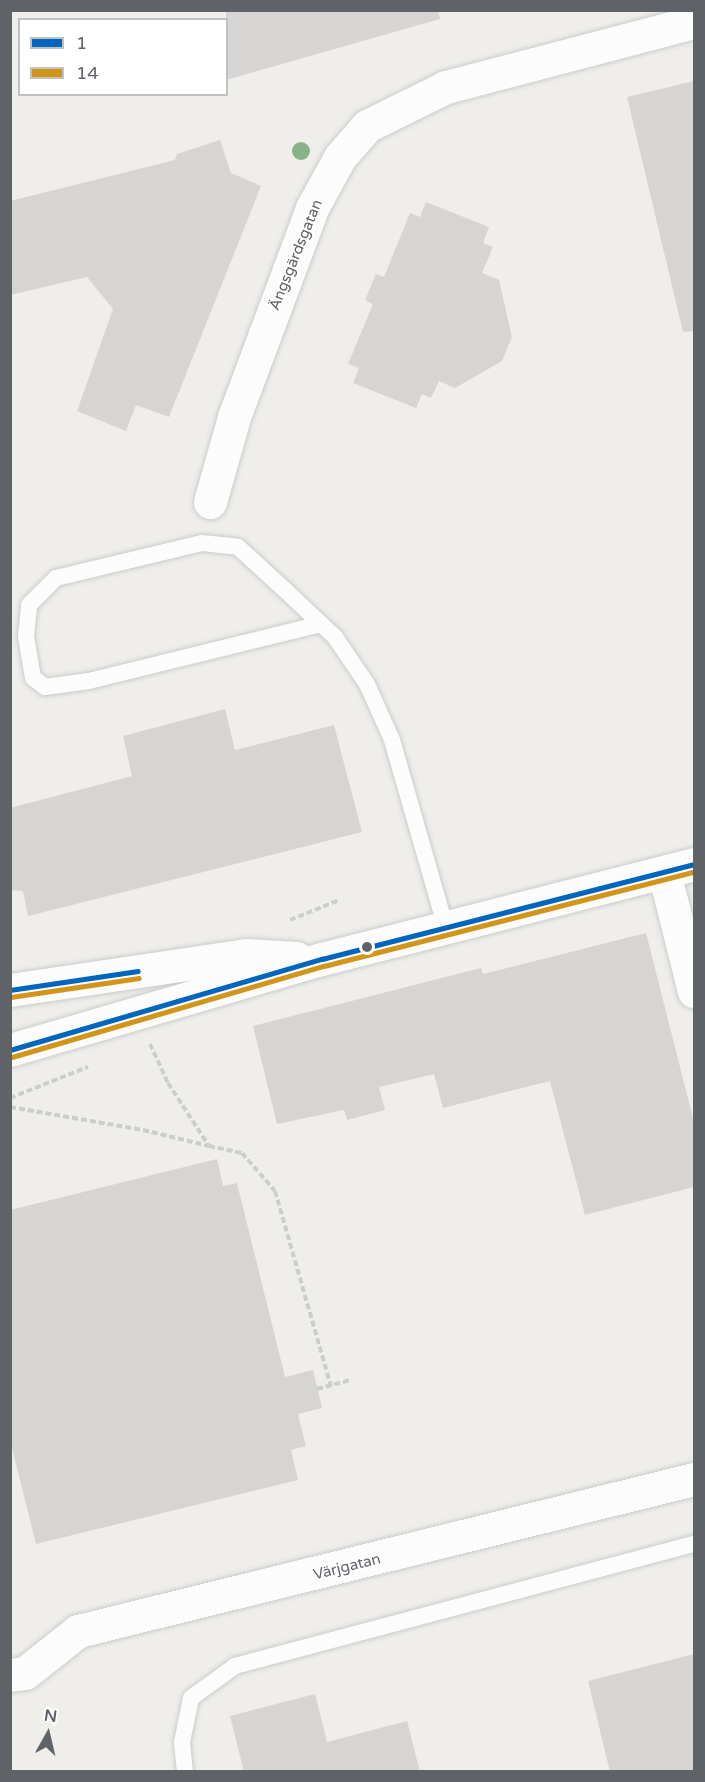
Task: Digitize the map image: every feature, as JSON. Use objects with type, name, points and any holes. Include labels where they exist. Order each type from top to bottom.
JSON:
[{"type":"street","name":"Ängsgärdsgatan","points":[[210,502],[234,417],[312,208],[340,157],[368,126],[446,87],[684,19]]},
{"type":"street","points":[[10,1050],[322,959],[679,868],[694,991]]},
{"type":"street","points":[[10,990],[246,955],[322,959]]},
{"type":"street","name":"Värjgatan","points":[[10,1675],[25,1673],[78,1631],[694,1479]]},
{"type":"lane","points":[[321,624],[89,681],[45,687],[33,678],[26,636],[29,605],[56,578],[202,543],[238,547],[321,624],[335,637],[367,684],[392,740],[446,928]]},
{"type":"lane","points":[[185,1772],[182,1742],[191,1698],[235,1666],[694,1544]]},
{"type":"path","points":[[147,1038],[168,1083],[210,1146]]},
{"type":"path","points":[[10,1107],[143,1130],[242,1153],[275,1191],[332,1386]]},
{"type":"path","points":[[317,1389],[351,1380]]},
{"type":"building","points":[[226,10],[438,10],[440,19],[228,79],[228,18],[226,18]]},
{"type":"building","points":[[694,81],[694,331],[683,332],[627,97]]},
{"type":"building","points":[[220,140],[231,173],[261,186],[169,417],[136,405],[126,431],[77,411],[113,309],[87,277],[10,295],[10,201],[175,160],[177,154]]},
{"type":"building","points":[[426,202],[489,227],[483,243],[493,247],[482,273],[499,280],[512,337],[502,361],[455,388],[439,381],[431,398],[422,394],[416,408],[353,383],[359,368],[348,364],[373,304],[365,300],[376,274],[384,277],[410,213],[420,217]]},
{"type":"building","points":[[225,709],[235,750],[334,725],[362,832],[28,916],[23,891],[10,890],[10,808],[132,776],[123,736]]},
{"type":"building","points":[[646,933],[694,1122],[694,1187],[585,1215],[550,1081],[443,1108],[434,1074],[379,1087],[385,1110],[347,1120],[344,1110],[277,1124],[253,1026],[481,968],[483,974]]},
{"type":"building","points":[[217,1159],[223,1186],[237,1183],[285,1377],[313,1370],[322,1408],[298,1414],[306,1446],[291,1450],[298,1480],[36,1544],[10,1440],[10,1210]]},
{"type":"building","points":[[694,1654],[694,1772],[610,1772],[588,1681]]},
{"type":"building","points":[[315,1694],[327,1742],[407,1721],[420,1772],[244,1772],[230,1716]]},
{"type":"transit line","name":"1","points":[[10,1050],[322,959],[694,864]]},
{"type":"transit line","name":"14","points":[[12,1057],[324,966],[694,872]]},
{"type":"transit line","name":"1","points":[[10,990],[138,971]]},
{"type":"transit line","name":"14","points":[[11,997],[139,978]]}]
